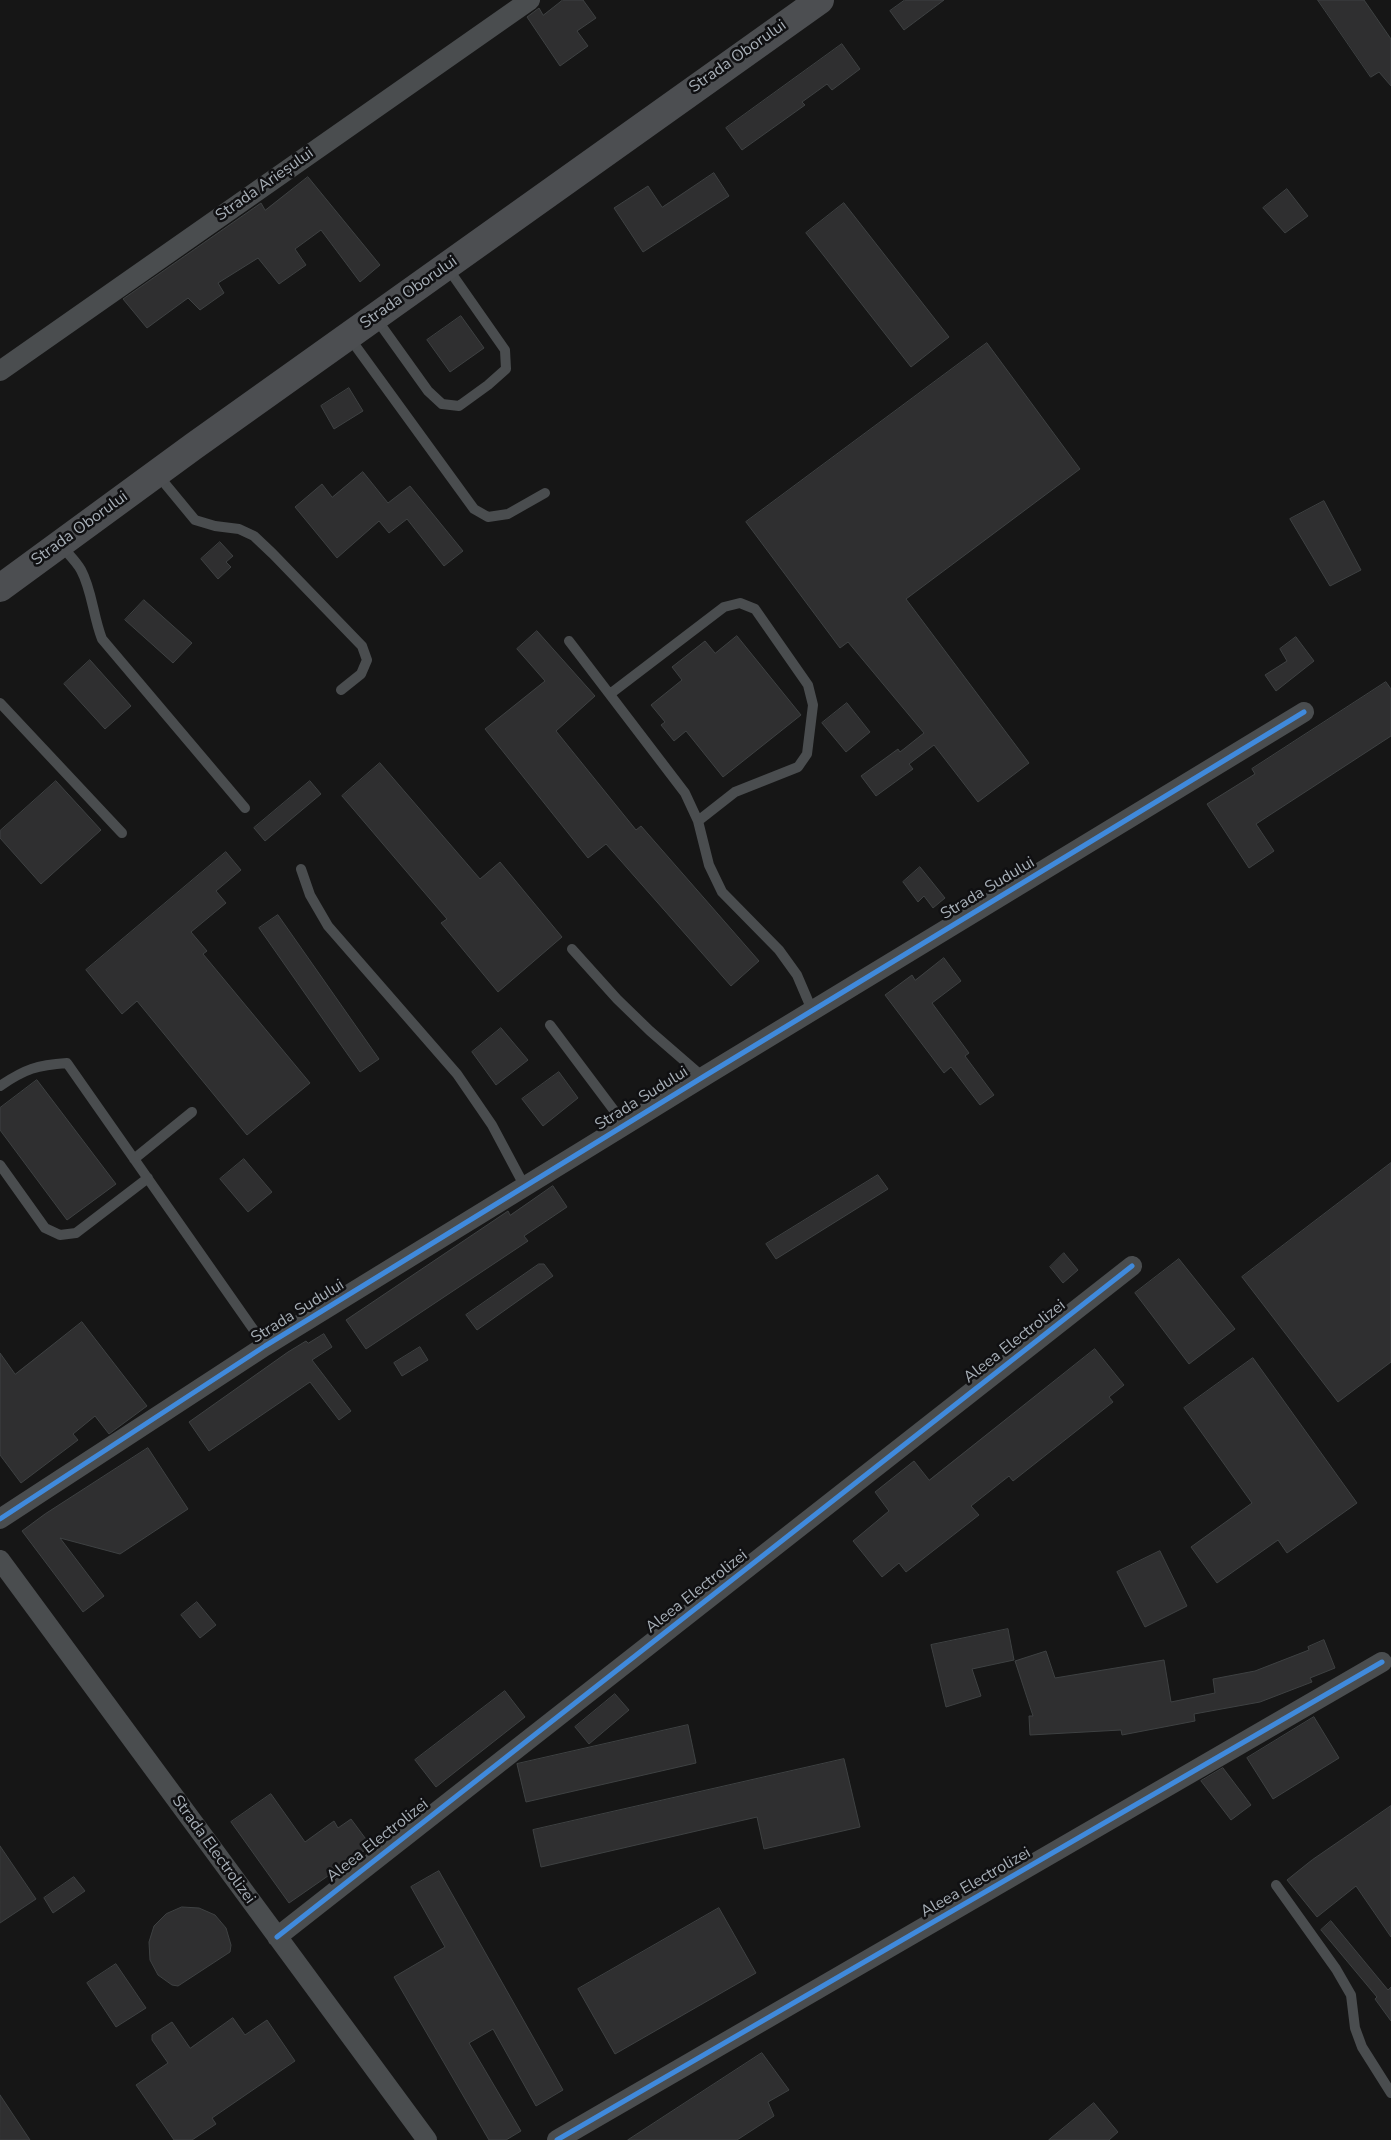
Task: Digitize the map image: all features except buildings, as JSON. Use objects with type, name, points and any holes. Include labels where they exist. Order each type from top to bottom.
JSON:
[{"type":"main road","name":"Strada Oborului","points":[[0,588],[348,336],[820,0]]},
{"type":"street","name":"Strada Arieșului","points":[[0,370],[530,0]]},
{"type":"street","name":"Strada Sudului","points":[[0,1519],[265,1346],[703,1076],[1304,712]]},
{"type":"street","name":"Aleea Electrolizei","points":[[277,1937],[1132,1266]]},
{"type":"street","name":"Strada Electrolizei","points":[[0,1560],[427,2140]]},
{"type":"street","name":"Aleea Electrolizei","points":[[557,2140],[1382,1662]]},
{"type":"lane","points":[[375,317],[428,391],[442,404],[459,406],[488,386],[506,370],[505,350],[446,266]]},
{"type":"lane","points":[[348,336],[474,509],[488,517],[508,514],[545,493]]},
{"type":"lane","points":[[156,474],[195,520],[215,526],[239,529],[254,536],[362,646],[367,660],[361,674],[341,690]]},
{"type":"lane","points":[[60,544],[81,569],[89,591],[94,619],[102,639],[245,808]]},
{"type":"lane","points":[[610,694],[724,607],[740,603],[755,609],[808,685],[813,705],[811,734],[807,754],[798,767],[735,792],[698,821]]},
{"type":"lane","points":[[569,641],[685,793],[698,821],[709,865],[722,892],[779,950],[797,975],[812,1010]]},
{"type":"lane","points":[[0,703],[122,833]]},
{"type":"lane","points":[[302,869],[310,895],[328,926],[457,1074],[492,1125],[525,1187]]},
{"type":"lane","points":[[572,949],[617,999],[650,1031],[703,1076]]},
{"type":"lane","points":[[550,1025],[625,1125]]},
{"type":"lane","points":[[0,1086],[21,1071],[46,1064],[67,1063],[265,1346]]},
{"type":"lane","points":[[134,1159],[192,1112]]},
{"type":"lane","points":[[0,1165],[45,1228],[60,1235],[76,1233],[148,1178]]},
{"type":"lane","points":[[1276,1885],[1336,1969],[1351,1995],[1355,2028],[1362,2047],[1391,2093]]},
{"type":"cycle path","points":[[0,1519],[265,1346],[1304,712]]},
{"type":"cycle path","points":[[277,1937],[1132,1266]]},
{"type":"cycle path","points":[[557,2140],[1382,1662]]}]
